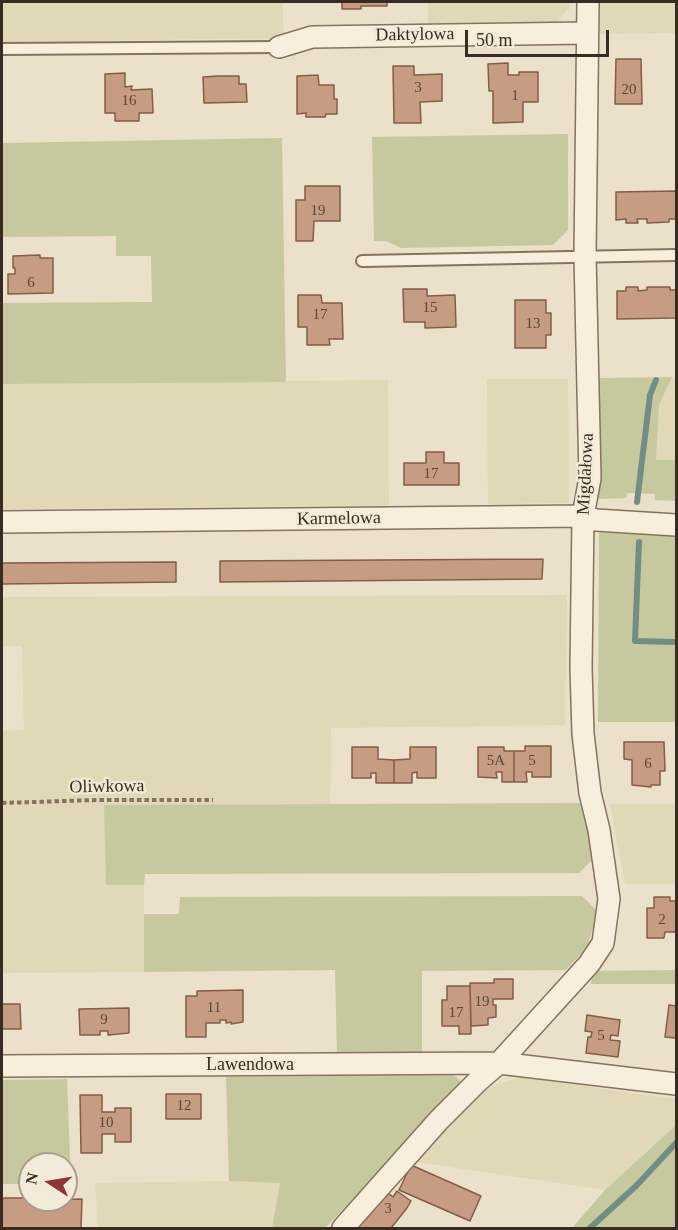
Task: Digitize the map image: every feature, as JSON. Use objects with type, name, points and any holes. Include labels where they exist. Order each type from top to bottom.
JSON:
[{"type":"street","name":"Migdałowa","points":[[500,1063],[589,964],[603,943],[609,899],[599,830],[590,793],[583,734],[583,516],[590,478],[585,256],[588,2]]},
{"type":"street","name":"Daktylowa","points":[[279,47],[312,37],[587,33]]},
{"type":"street","name":"Karmelowa","points":[[2,522],[583,516],[596,520],[676,525]]},
{"type":"street","name":"Lawendowa","points":[[2,1066],[500,1063],[676,1084]]},
{"type":"street","points":[[343,1228],[440,1120],[478,1081],[500,1063]]},
{"type":"lane","points":[[2,49],[279,47]]},
{"type":"lane","points":[[362,261],[676,255]]},
{"type":"path","name":"Oliwkowa","points":[[2,803],[213,800]]},
{"type":"shaded area","points":[[2,2],[283,2],[283,38],[2,42]]},
{"type":"shaded area","points":[[428,2],[569,2],[569,8],[556,23],[428,24]]},
{"type":"shaded area","points":[[597,2],[676,2],[676,33],[597,34]]},
{"type":"shaded area","points":[[672,377],[676,377],[676,460],[656,461],[659,405]]},
{"type":"shaded area","points":[[487,379],[568,379],[569,503],[488,504]]},
{"type":"shaded area","points":[[388,380],[389,505],[2,509],[2,384]]},
{"type":"shaded area","points":[[567,595],[565,725],[331,728],[330,804],[105,805],[106,885],[144,885],[144,972],[2,973],[2,731],[24,730],[22,646],[2,646],[2,597]]},
{"type":"shaded area","points":[[610,804],[676,804],[676,884],[625,884]]},
{"type":"shaded area","points":[[519,1077],[676,1099],[676,1125],[605,1190],[410,1161],[489,1088]]},
{"type":"shaded area","points":[[229,1181],[280,1183],[272,1228],[98,1228],[95,1183]]},
{"type":"green space","points":[[568,134],[568,230],[553,245],[401,248],[386,241],[374,241],[372,137]]},
{"type":"green space","points":[[282,138],[286,382],[2,384],[2,303],[152,302],[151,256],[116,256],[116,236],[2,237],[2,143]]},
{"type":"green space","points":[[672,377],[659,405],[656,460],[676,460],[676,501],[655,500],[655,494],[627,493],[626,498],[599,499],[597,378]]},
{"type":"green space","points":[[599,532],[676,533],[676,722],[598,722]]},
{"type":"green space","points":[[582,803],[593,859],[579,873],[145,874],[144,885],[106,885],[104,805]]},
{"type":"green space","points":[[582,896],[596,910],[594,925],[587,947],[566,970],[422,971],[422,1053],[337,1056],[335,970],[144,972],[144,914],[179,914],[180,897]]},
{"type":"green space","points":[[676,970],[676,984],[591,984],[592,971]]},
{"type":"green space","points":[[454,1075],[461,1082],[458,1093],[398,1157],[366,1185],[325,1228],[272,1228],[280,1183],[229,1181],[226,1077]]},
{"type":"green space","points":[[67,1079],[70,1152],[18,1152],[18,1184],[2,1184],[2,1080]]},
{"type":"green space","points":[[676,1125],[676,1228],[572,1228],[605,1190]]},
{"type":"building","points":[[342,2],[387,2],[387,6],[342,9]]},
{"type":"building","points":[[616,59],[641,59],[642,104],[615,104]]},
{"type":"building","points":[[508,63],[508,75],[519,75],[519,72],[538,72],[538,102],[523,102],[523,122],[493,123],[493,91],[489,91],[488,64]]},
{"type":"building","points":[[393,66],[414,66],[414,75],[442,74],[442,101],[420,102],[421,123],[394,123]]},
{"type":"building","points":[[125,73],[125,87],[132,86],[131,90],[152,89],[153,113],[139,113],[139,121],[115,121],[115,113],[105,113],[105,74]]},
{"type":"building","points":[[318,75],[319,85],[334,85],[337,114],[326,114],[325,117],[306,117],[306,113],[297,114],[297,76]]},
{"type":"building","points":[[239,76],[239,84],[246,84],[247,102],[204,103],[203,77]]},
{"type":"building","points":[[305,186],[340,186],[340,221],[314,221],[313,241],[296,241],[296,200],[305,200]]},
{"type":"building","points":[[676,191],[676,219],[669,219],[669,222],[647,223],[647,219],[637,219],[638,223],[626,223],[626,219],[616,220],[616,192]]},
{"type":"building","points":[[40,255],[40,258],[53,258],[53,293],[8,294],[8,274],[15,274],[13,256]]},
{"type":"building","points":[[626,287],[638,287],[638,291],[647,290],[647,287],[670,287],[670,290],[676,290],[676,318],[617,319],[617,291],[626,291]]},
{"type":"building","points":[[403,289],[427,289],[427,296],[455,295],[456,327],[425,328],[425,322],[404,322]]},
{"type":"building","points":[[298,295],[321,295],[322,303],[342,303],[343,339],[329,339],[330,345],[307,345],[307,327],[298,327]]},
{"type":"building","points":[[515,300],[546,300],[546,313],[551,313],[551,335],[546,335],[546,348],[515,348]]},
{"type":"building","points":[[426,452],[444,452],[444,463],[459,463],[459,485],[404,485],[404,463],[426,463]]},
{"type":"building","points":[[543,559],[542,579],[220,582],[220,561]]},
{"type":"building","points":[[176,562],[176,582],[2,584],[2,563]]},
{"type":"building","points":[[624,742],[664,742],[665,771],[660,771],[660,785],[651,785],[651,787],[632,785],[632,760],[624,759]]},
{"type":"building","points":[[525,746],[551,746],[551,777],[532,777],[532,772],[526,772],[527,782],[514,782],[514,751],[525,751]]},
{"type":"building","points":[[352,747],[378,747],[378,759],[394,760],[394,783],[376,783],[376,773],[371,773],[371,778],[352,778]]},
{"type":"building","points":[[410,747],[436,747],[436,778],[417,778],[417,772],[412,773],[412,783],[394,783],[394,760],[410,759]]},
{"type":"building","points":[[478,747],[504,747],[504,751],[514,751],[514,782],[502,782],[502,772],[496,772],[497,778],[478,777]]},
{"type":"building","points":[[654,897],[670,897],[670,901],[676,901],[676,932],[665,932],[664,938],[647,938],[647,908],[654,908]]},
{"type":"building","points":[[494,979],[513,979],[513,999],[493,999],[493,1005],[496,1005],[496,1017],[488,1018],[488,1025],[471,1026],[470,983],[494,983]]},
{"type":"building","points":[[447,986],[470,986],[471,1034],[459,1034],[459,1026],[442,1026],[442,1000],[447,1000]]},
{"type":"building","points":[[243,990],[243,1022],[231,1024],[231,1022],[226,1023],[226,1020],[220,1020],[220,1023],[206,1023],[206,1037],[186,1037],[186,996],[197,996],[197,991]]},
{"type":"building","points":[[2,1004],[20,1004],[21,1029],[2,1029]]},
{"type":"building","points":[[669,1005],[676,1006],[676,1038],[665,1037]]},
{"type":"building","points":[[129,1008],[129,1033],[108,1035],[108,1031],[100,1031],[100,1035],[80,1035],[79,1009]]},
{"type":"building","points":[[587,1015],[620,1020],[618,1036],[611,1035],[610,1040],[620,1041],[618,1057],[586,1053],[588,1037],[591,1037],[592,1032],[585,1031]]},
{"type":"building","points":[[166,1094],[201,1094],[201,1119],[166,1119]]},
{"type":"building","points":[[80,1095],[102,1095],[102,1112],[115,1112],[115,1108],[131,1108],[131,1142],[115,1142],[115,1134],[102,1134],[102,1153],[81,1153]]},
{"type":"building","points":[[411,1165],[481,1196],[470,1221],[399,1190]]},
{"type":"building","points":[[385,1190],[393,1197],[397,1191],[411,1201],[407,1208],[391,1228],[355,1228]]},
{"type":"building","points":[[18,1198],[18,1212],[78,1212],[78,1199],[82,1199],[81,1228],[2,1228],[2,1199]]},
{"type":"waterway","points":[[637,502],[650,395],[656,380]]},
{"type":"waterway","points":[[639,542],[635,641],[676,642]]},
{"type":"waterway","points":[[590,1228],[636,1186],[676,1143]]}]
